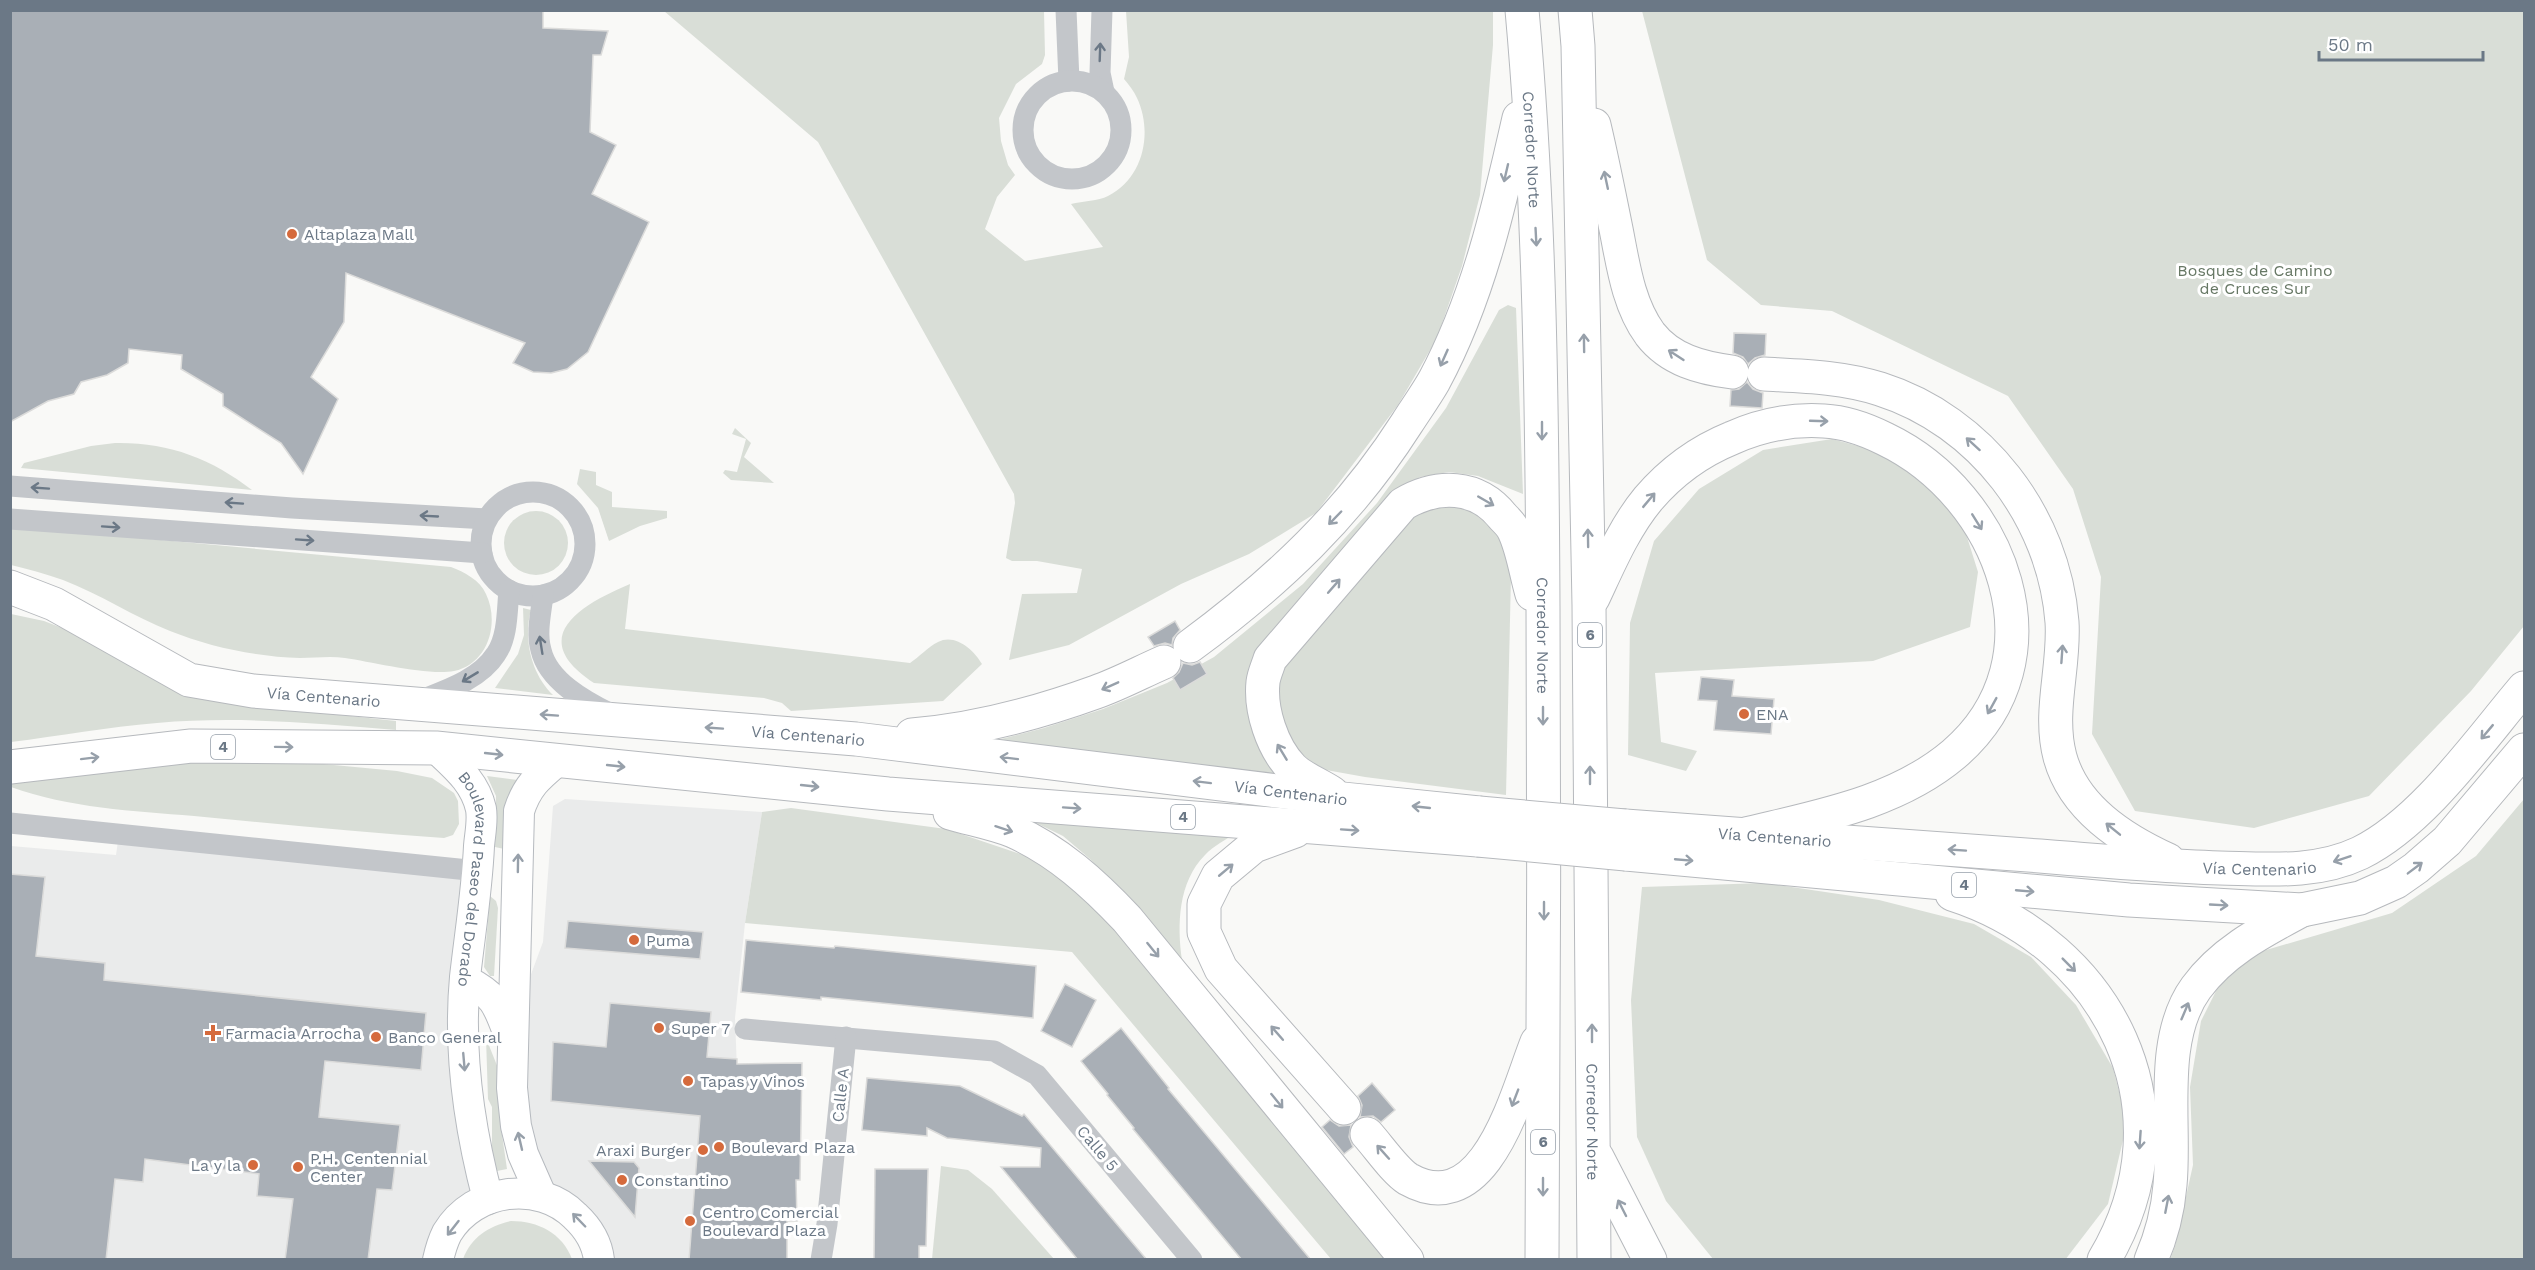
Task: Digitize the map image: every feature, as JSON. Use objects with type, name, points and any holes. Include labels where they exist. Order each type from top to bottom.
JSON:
[{"type":"highway","name":"Corredor Norte","points":[[1522,10],[1528,75],[1542,355],[1544,1024],[1542,1260]]},
{"type":"highway","name":"Corredor Norte","points":[[1575,10],[1578,46],[1589,605],[1594,1260]]},
{"type":"highway","points":[[1578,46],[1627,279],[1641,317],[1651,335],[1669,351],[1689,363],[1732,372]]},
{"type":"highway","points":[[856,739],[933,733],[993,721],[1098,692],[1177,654],[1242,608],[1305,549],[1350,502],[1387,454],[1434,381],[1466,309],[1496,220],[1528,75]]},
{"type":"highway","points":[[1764,374],[1827,379],[1879,389],[1926,408],[1957,430],[1993,464],[2014,488],[2042,536],[2058,591],[2063,650],[2055,712],[2056,738],[2071,784],[2082,800],[2120,835],[2139,847],[2183,867]]},
{"type":"highway","points":[[1589,605],[1615,550],[1648,499],[1692,459],[1747,431],[1800,421],[1826,421],[1849,425],[1905,448],[1941,477],[1967,506],[1996,555],[2006,580],[2013,626],[2012,650],[2007,672],[1987,716],[1971,739],[1952,755],[1906,785],[1857,805],[1742,834]]},
{"type":"highway","points":[[1344,799],[1293,769],[1279,750],[1267,721],[1263,680],[1270,659],[1403,504],[1420,494],[1449,490],[1474,494],[1495,507],[1514,530],[1543,636]]},
{"type":"highway","name":"Vía Centenario","points":[[10,587],[54,604],[189,680],[253,691],[856,739],[1344,799],[1479,826]]},
{"type":"highway","points":[[10,607],[51,616],[189,680]]},
{"type":"highway","name":"Vía Centenario","points":[[1626,840],[1742,834],[2183,867],[2280,870],[2307,868],[2338,861],[2359,853],[2384,839],[2438,790],[2524,688]]},
{"type":"highway","name":"Vía Centenario","points":[[10,767],[191,746],[436,748],[888,794],[1306,827],[1479,826],[1626,840],[1908,880],[2129,900],[2302,910],[2360,898],[2388,886],[2416,868],[2447,841],[2524,750]]},
{"type":"highway","points":[[10,761],[47,763]]},
{"type":"highway","points":[[888,794],[1013,831],[1060,858],[1097,887],[1128,919],[1407,1260]]},
{"type":"highway","points":[[1306,827],[1254,846],[1218,876],[1204,904],[1204,932],[1221,969],[1344,1108]]},
{"type":"highway","points":[[1908,880],[1972,901],[2002,914],[2031,932],[2075,971],[2110,1019],[2134,1076],[2142,1121],[2139,1155],[2132,1190],[2123,1221],[2104,1260]]},
{"type":"highway","points":[[2151,1260],[2164,1219],[2170,1186],[2175,1035],[2184,1010],[2196,989],[2236,948],[2302,910]]},
{"type":"highway","points":[[1367,1134],[1406,1178],[1432,1188],[1459,1184],[1482,1167],[1499,1140],[1544,1024]]},
{"type":"highway","points":[[1593,1149],[1650,1260]]},
{"type":"street","points":[[1066,10],[1069,81]]},
{"type":"street","points":[[1101,10],[1100,73],[1104,92]]},
{"type":"street","points":[[1069,81],[1093,86],[1104,92],[1114,104],[1120,119],[1121,135],[1113,157],[1096,173],[1081,178],[1066,179],[1050,174],[1037,165],[1028,152],[1024,137],[1024,121],[1030,106],[1040,94],[1053,85],[1069,81]]},
{"type":"street","points":[[10,486],[292,508],[487,519]]},
{"type":"street","points":[[531,491],[545,492],[561,499],[575,511],[583,527],[586,544],[583,562],[573,577],[560,589],[543,595],[525,596],[509,590],[492,574],[482,553],[482,536],[487,519],[505,500],[518,494],[531,491]]},
{"type":"street","points":[[10,519],[482,553]]},
{"type":"street","points":[[411,705],[469,678],[497,654],[506,630],[509,590]]},
{"type":"street","points":[[543,595],[539,626],[541,651],[549,669],[572,692],[628,721]]},
{"type":"street","name":"Boulevard Paseo del Dorado","points":[[436,748],[464,773],[477,794],[482,813],[478,871],[465,980],[463,1058],[476,1156],[488,1199]]},
{"type":"street","points":[[541,1195],[523,1154],[516,1126],[512,1088],[519,811],[524,794],[558,761]]},
{"type":"street","points":[[10,823],[478,871],[494,881],[515,946]]},
{"type":"street","points":[[465,980],[489,993],[498,1006],[512,1040]]},
{"type":"street","points":[[745,1029],[846,1037]]},
{"type":"street","name":"Calle 5","points":[[846,1037],[994,1051],[1037,1075],[1191,1260]]},
{"type":"street","name":"Calle A","points":[[821,1260],[827,1224],[846,1037]]},
{"type":"street","points":[[438,1260],[447,1233],[464,1213],[488,1199],[514,1192],[541,1195],[566,1206],[585,1225],[593,1238],[599,1260]]},
{"type":"shaded area","points":[[565,799],[762,812],[745,923],[735,1018],[738,1096],[710,1259],[599,1259],[523,1154],[530,977],[543,942],[553,806]]},
{"type":"shaded area","points":[[119,834],[478,871],[465,980],[488,1199],[438,1259],[11,1260],[11,846],[116,855]]},
{"type":"green space","points":[[664,11],[1044,11],[1045,55],[1042,64],[1016,84],[999,118],[1001,141],[1008,165],[1015,175],[997,197],[985,229],[1025,261],[1103,247],[1071,204],[1108,196],[1130,178],[1137,166],[1142,153],[1144,125],[1137,98],[1124,79],[1129,57],[1126,11],[1493,11],[1493,45],[1480,195],[1462,266],[1437,338],[1398,405],[1316,513],[1249,554],[1181,584],[1069,645],[1009,660],[1022,594],[1077,593],[1082,569],[1037,561],[1012,561],[1006,558],[1015,503],[1014,494],[818,142]]},
{"type":"green space","name":"Bosques de Camino de Cruces Sur","points":[[1642,11],[2524,11],[2524,626],[2471,691],[2369,796],[2254,828],[2135,811],[2092,734],[2101,577],[2073,489],[2008,396],[1832,311],[1761,305],[1707,260]]},
{"type":"green space","points":[[1508,305],[1516,308],[1523,494],[1478,476],[1449,472],[1420,477],[1401,489],[1330,564],[1298,602],[1252,726],[1264,754],[1285,774],[957,745],[993,741],[1103,709],[1167,683],[1214,657],[1303,584],[1377,503],[1446,408],[1499,310]]},
{"type":"green space","points":[[735,428],[751,443],[744,457],[774,483],[731,480],[723,473],[725,470],[737,472],[746,439],[732,434]]},
{"type":"green space","points":[[1832,439],[1884,453],[1934,489],[1962,521],[1978,572],[1970,627],[1873,661],[1655,673],[1661,742],[1697,751],[1686,771],[1628,755],[1630,623],[1654,541],[1699,489],[1763,450]]},
{"type":"green space","points":[[115,443],[153,445],[188,454],[220,469],[252,490],[21,468],[24,463],[91,446]]},
{"type":"green space","points":[[580,469],[596,472],[596,485],[612,492],[612,507],[667,511],[667,518],[640,526],[609,541],[598,508],[577,484]]},
{"type":"green space","points":[[1444,501],[1475,509],[1507,545],[1511,576],[1506,795],[1326,770],[1291,750],[1278,726],[1279,674],[1288,652],[1397,526]]},
{"type":"green space","points":[[530,511],[542,511],[559,520],[566,531],[568,543],[566,555],[559,566],[542,575],[530,575],[518,570],[509,561],[504,549],[504,537],[509,525],[518,516]]},
{"type":"green space","points":[[10,526],[451,567],[471,577],[483,589],[490,605],[491,629],[483,651],[475,660],[466,667],[443,672],[415,670],[345,658],[267,656],[234,650],[170,631],[63,580],[11,565]]},
{"type":"green space","points":[[630,584],[625,629],[910,663],[934,644],[951,640],[963,644],[982,664],[943,701],[791,711],[782,703],[764,698],[594,683],[574,667],[563,652],[562,637],[567,624],[578,613],[611,592]]},
{"type":"green space","points":[[523,608],[531,610],[528,632],[534,666],[539,677],[553,695],[495,688],[518,654],[524,635]]},
{"type":"green space","points":[[11,614],[44,621],[267,707],[396,721],[396,730],[276,721],[217,720],[157,723],[11,742]]},
{"type":"green space","points":[[202,758],[260,758],[397,771],[432,778],[454,793],[458,801],[459,824],[453,835],[444,838],[351,831],[101,808],[33,794],[11,787],[10,783]]},
{"type":"green space","points":[[487,776],[525,781],[509,850],[495,847],[496,796]]},
{"type":"green space","points":[[2524,799],[2524,1259],[2170,1260],[2193,1165],[2190,1087],[2201,1021],[2223,977],[2256,953],[2392,913],[2476,856]]},
{"type":"green space","points":[[791,808],[946,829],[1032,858],[1085,898],[1141,957],[1387,1259],[1331,1259],[1072,952],[745,923],[762,812]]},
{"type":"green space","points":[[1032,821],[1235,833],[1208,852],[1189,878],[1180,919],[1182,960],[1090,859],[1063,836]]},
{"type":"green space","points":[[1764,883],[1879,900],[1974,924],[2031,957],[2076,1005],[2113,1068],[2127,1123],[2108,1204],[2065,1260],[1713,1259],[1666,1201],[1637,1137],[1631,1000],[1642,887]]},
{"type":"green space","points":[[490,896],[496,901],[498,908],[494,976],[490,976],[484,967]]},
{"type":"green space","points":[[486,1038],[498,1068],[499,1114],[507,1169],[492,1172],[492,1107],[488,1099]]},
{"type":"green space","points":[[941,1166],[968,1170],[992,1189],[1054,1259],[932,1259]]},
{"type":"green space","points":[[511,1221],[531,1223],[548,1230],[562,1242],[572,1259],[463,1259],[471,1244],[488,1229]]},
{"type":"building","name":"Altaplaza Mall","points":[[10,10],[543,10],[543,28],[608,31],[601,55],[593,55],[590,132],[616,145],[592,194],[649,222],[588,352],[567,369],[551,373],[533,372],[513,363],[525,343],[346,273],[344,322],[311,377],[338,399],[303,474],[281,443],[223,406],[223,394],[181,369],[182,355],[129,349],[128,363],[107,375],[81,382],[74,394],[48,401],[10,422]]},
{"type":"building","points":[[1734,333],[1766,334],[1765,355],[1755,358],[1748,364],[1743,357],[1733,353]]},
{"type":"building","points":[[1747,382],[1753,389],[1763,393],[1762,408],[1730,406],[1731,390],[1739,389]]},
{"type":"building","points":[[1175,621],[1180,630],[1173,638],[1172,645],[1165,643],[1154,646],[1148,637]]},
{"type":"building","points":[[1200,662],[1207,674],[1180,690],[1173,678],[1183,663],[1192,665]]},
{"type":"building","name":"ENA","points":[[1701,677],[1734,680],[1732,696],[1774,699],[1771,734],[1714,730],[1717,701],[1698,700]]},
{"type":"building","points":[[10,874],[45,877],[36,956],[105,963],[104,980],[426,1013],[421,1070],[325,1061],[319,1117],[400,1125],[392,1190],[377,1189],[368,1260],[285,1260],[293,1199],[257,1196],[259,1174],[145,1159],[143,1182],[115,1179],[106,1260],[10,1260]]},
{"type":"building","name":"Puma","points":[[568,921],[703,932],[700,959],[565,948]]},
{"type":"building","points":[[746,940],[834,948],[835,946],[1036,966],[1033,1018],[821,997],[821,1000],[741,992]]},
{"type":"building","points":[[1065,984],[1096,1000],[1072,1047],[1041,1031]]},
{"type":"building","points":[[610,1003],[711,1012],[707,1057],[737,1059],[737,1064],[802,1063],[800,1180],[796,1180],[797,1221],[787,1221],[787,1260],[689,1260],[700,1116],[551,1101],[553,1042],[606,1047]]},
{"type":"building","points":[[1121,1028],[1168,1089],[1311,1260],[1242,1260],[1133,1129],[1081,1061]]},
{"type":"building","points":[[867,1078],[960,1086],[1022,1116],[1024,1114],[1147,1260],[1078,1260],[1001,1167],[1040,1167],[1041,1148],[947,1138],[927,1128],[927,1136],[862,1130]]},
{"type":"building","points":[[1372,1083],[1395,1110],[1381,1122],[1373,1116],[1360,1117],[1362,1105],[1358,1096]]},
{"type":"building","points":[[1330,1120],[1339,1126],[1351,1125],[1349,1137],[1353,1147],[1344,1154],[1322,1127]]},
{"type":"building","points":[[589,1161],[634,1162],[639,1168],[635,1217]]},
{"type":"building","points":[[875,1169],[928,1169],[926,1246],[919,1246],[919,1260],[874,1260]]},
{"type":"place","name":"Altaplaza Mall","points":[[292,234]]},
{"type":"place","name":"ENA","points":[[1744,714]]},
{"type":"place","name":"Puma","points":[[634,940]]},
{"type":"place","name":"Super 7","points":[[659,1028]]},
{"type":"place","name":"Farmacia Arrocha","points":[[213,1033]]},
{"type":"place","name":"Banco General","points":[[376,1037]]},
{"type":"place","name":"Tapas y Vinos","points":[[688,1081]]},
{"type":"place","name":"Boulevard Plaza","points":[[719,1147]]},
{"type":"place","name":"Araxi Burger","points":[[703,1150]]},
{"type":"place","name":"La y la","points":[[253,1165]]},
{"type":"place","name":"P.H. Centennial Center","points":[[298,1167]]},
{"type":"place","name":"Constantino","points":[[622,1180]]},
{"type":"place","name":"Centro Comercial Boulevard Plaza","points":[[690,1221]]}]
